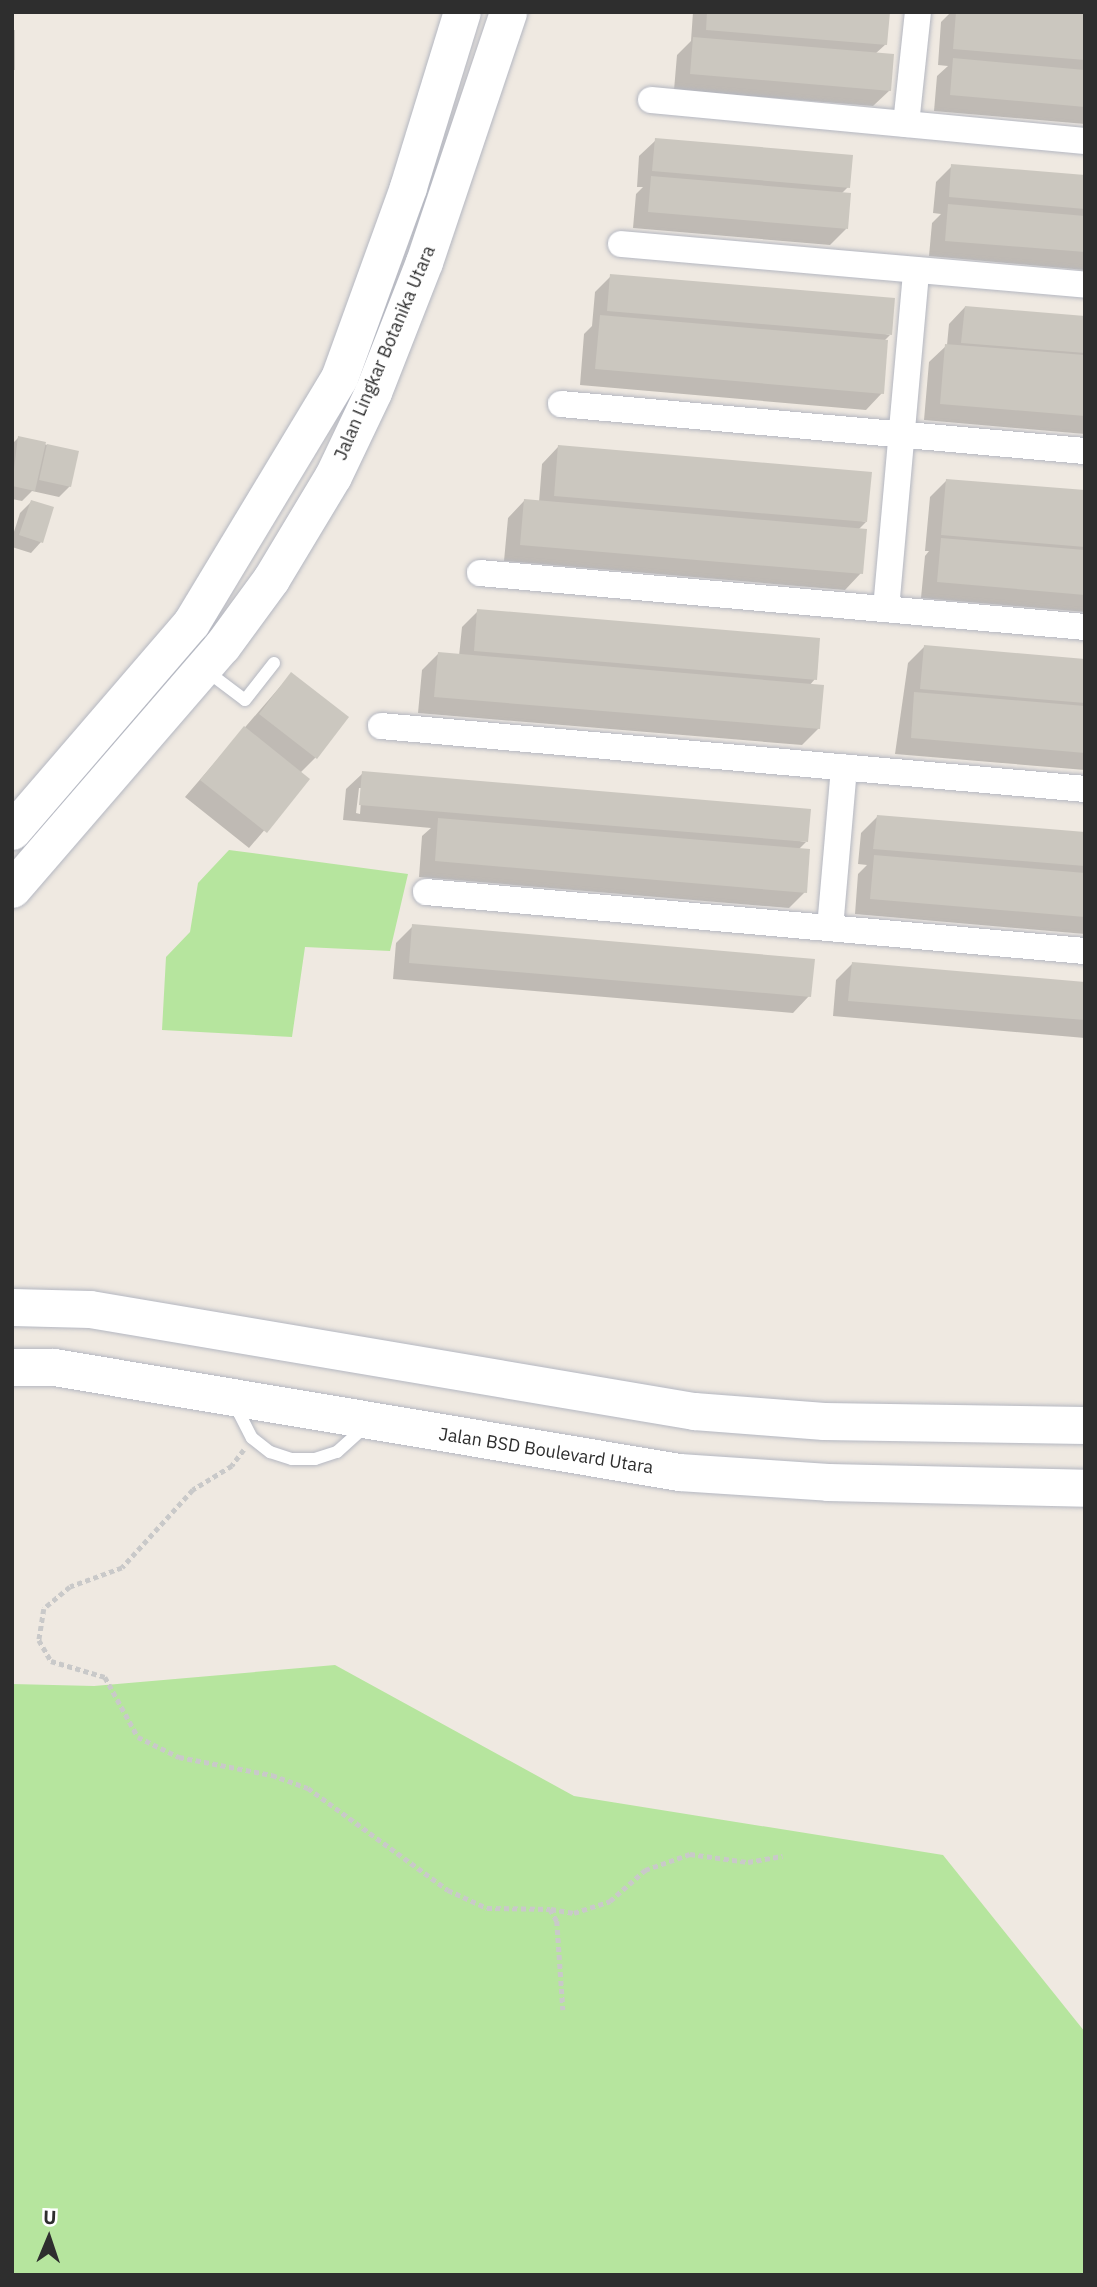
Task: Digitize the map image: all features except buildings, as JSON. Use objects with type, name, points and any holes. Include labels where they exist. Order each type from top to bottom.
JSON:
[{"type":"main road","name":"Jalan Lingkar Botanika Utara","points":[[12,831],[191,623],[234,557],[339,379],[387,249],[462,12]]},
{"type":"main road","name":"Jalan Lingkar Botanika Utara","points":[[12,889],[204,669],[271,579],[333,476],[373,392],[424,262],[508,12]]},
{"type":"main road","points":[[387,249],[424,262]]},
{"type":"main road","points":[[12,1307],[90,1309],[694,1411],[824,1421],[1085,1425]]},
{"type":"main road","name":"Jalan BSD Boulevard Utara","points":[[12,1367],[54,1367],[679,1472],[828,1482],[1085,1488]]},
{"type":"street","points":[[906,124],[918,12]]},
{"type":"street","points":[[651,100],[1085,141]]},
{"type":"street","points":[[621,244],[1085,285]]},
{"type":"street","points":[[886,609],[916,270]]},
{"type":"street","points":[[561,404],[1085,451]]},
{"type":"street","points":[[480,573],[1085,627]]},
{"type":"street","points":[[381,726],[1085,789]]},
{"type":"street","points":[[830,928],[844,768]]},
{"type":"street","points":[[426,892],[1085,951]]},
{"type":"lane","points":[[204,669],[245,700],[274,663]]},
{"type":"lane","points":[[232,1396],[239,1419],[252,1437],[270,1452],[292,1459],[316,1460],[356,1439],[370,1421]]},
{"type":"path","points":[[252,1437],[232,1466],[193,1490],[122,1568],[70,1587],[44,1609],[39,1640],[51,1661],[105,1678],[138,1737],[179,1757],[272,1775],[307,1788],[448,1890],[486,1908],[550,1909],[575,1913],[610,1901],[645,1870],[690,1854],[748,1862],[782,1856]]},
{"type":"path","points":[[550,1909],[557,1921],[563,2010]]},
{"type":"green space","points":[[229,850],[408,874],[390,951],[305,947],[292,1037],[162,1030],[166,957],[190,932],[198,883]]},
{"type":"green space","points":[[335,1665],[574,1796],[943,1855],[1085,2032],[1085,2275],[12,2275],[12,1684],[94,1686]]}]
